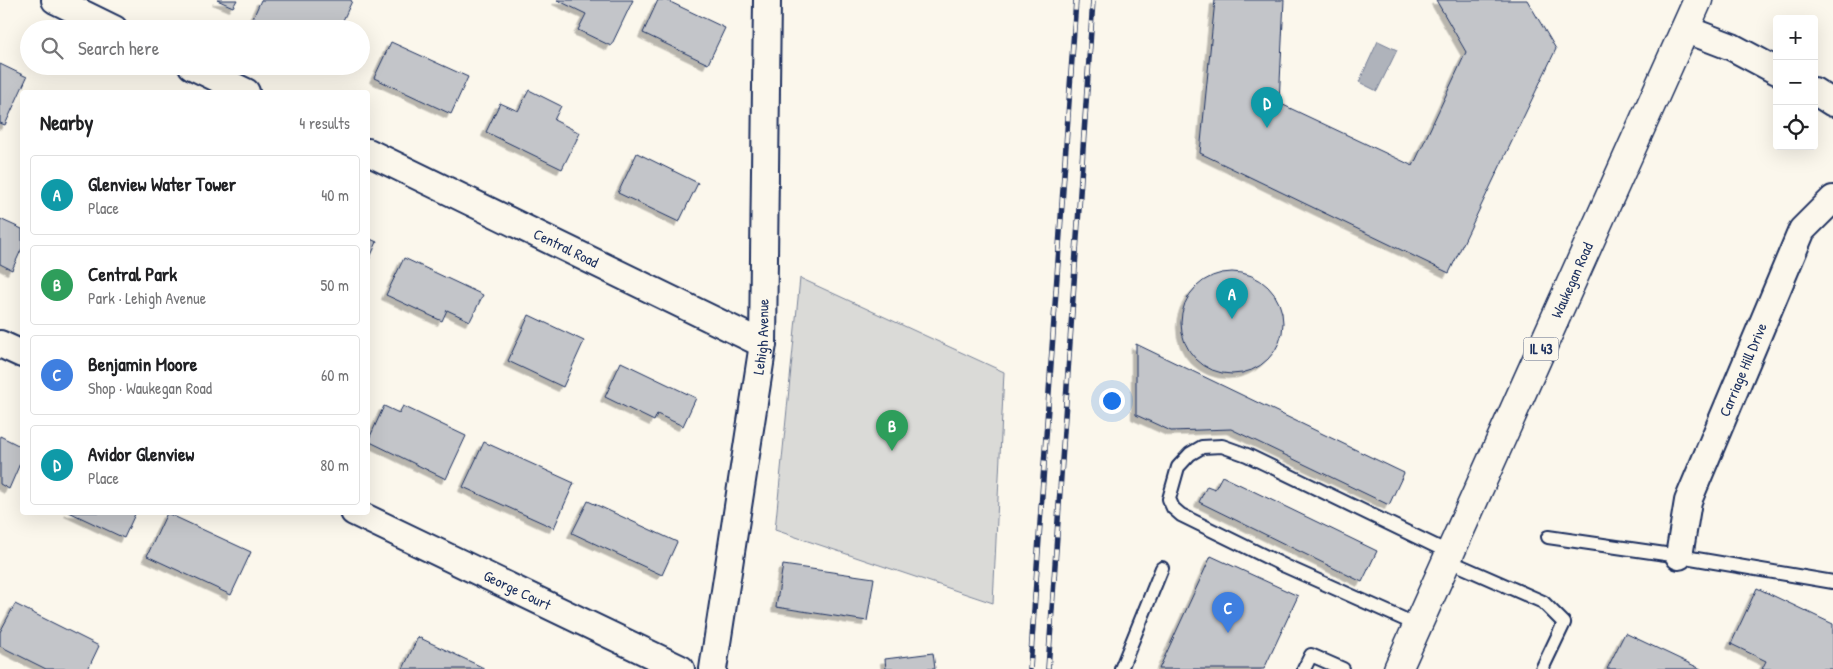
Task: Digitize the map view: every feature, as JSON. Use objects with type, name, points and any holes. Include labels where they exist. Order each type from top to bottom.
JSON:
[{"type":"main road","name":"Waukegan Road","points":[[1398,669],[1698,0]]},
{"type":"street","points":[[55,0],[96,20]]},
{"type":"street","name":"Lehigh Avenue","points":[[713,669],[763,344],[767,0]]},
{"type":"street","points":[[1685,29],[1732,47],[1773,69]]},
{"type":"street","points":[[211,75],[242,90]]},
{"type":"street","points":[[1818,94],[1833,103]]},
{"type":"street","name":"Central Road","points":[[370,153],[763,344]]},
{"type":"street","name":"Carriage Hill Drive","points":[[1679,556],[1688,501],[1802,230],[1833,199]]},
{"type":"street","points":[[0,344],[20,353]]},
{"type":"street","name":"George Court","points":[[360,515],[682,669]]},
{"type":"lane","points":[[1418,625],[1285,566],[1181,515],[1173,508],[1169,499],[1178,467],[1190,454],[1202,447],[1222,446],[1247,455],[1542,602],[1564,623],[1542,669]]},
{"type":"lane","points":[[1548,536],[1833,582]]},
{"type":"lane","points":[[1121,669],[1162,568]]},
{"type":"lane","points":[[1304,669],[1311,654],[1343,669]]},
{"type":"shaded area","points":[[1378,41],[1397,50],[1377,91],[1359,82]]},
{"type":"shaded area","points":[[800,278],[1004,372],[993,603],[775,530]]},
{"type":"building","points":[[217,0],[237,0],[233,7]]},
{"type":"building","points":[[261,0],[352,1],[343,20],[257,20],[253,18]]},
{"type":"building","points":[[557,0],[633,0],[611,46],[578,30],[586,14]]},
{"type":"building","points":[[658,0],[666,0],[725,28],[708,64],[643,33]]},
{"type":"building","points":[[1215,0],[1284,0],[1279,103],[1413,166],[1466,52],[1436,0],[1527,0],[1556,49],[1449,273],[1200,153]]},
{"type":"building","points":[[391,42],[468,77],[451,114],[374,78]]},
{"type":"building","points":[[0,64],[27,77],[5,125],[0,123]]},
{"type":"building","points":[[529,90],[561,106],[554,120],[580,133],[562,169],[486,132],[500,103],[518,111]]},
{"type":"building","points":[[637,153],[698,183],[679,222],[618,193]]},
{"type":"building","points":[[0,219],[20,228],[20,252],[12,270],[0,264]]},
{"type":"building","points":[[370,239],[377,242],[370,258]]},
{"type":"building","points":[[404,258],[483,295],[470,321],[447,310],[442,321],[386,295]]},
{"type":"building","points":[[1232,272],[1252,276],[1268,287],[1279,303],[1283,323],[1279,343],[1268,359],[1252,370],[1232,374],[1212,370],[1196,359],[1185,343],[1181,323],[1185,303],[1196,287],[1212,276]]},
{"type":"building","points":[[529,315],[584,341],[563,387],[508,361]]},
{"type":"building","points":[[1136,344],[1404,473],[1389,505],[1231,429],[1171,431],[1136,415]]},
{"type":"building","points":[[621,362],[696,398],[683,426],[657,414],[654,421],[605,397]]},
{"type":"building","points":[[384,406],[399,413],[403,406],[466,436],[446,479],[370,442],[370,437]]},
{"type":"building","points":[[0,436],[20,446],[20,464],[9,489],[0,484]]},
{"type":"building","points":[[484,442],[574,483],[554,528],[463,487]]},
{"type":"building","points":[[1222,476],[1377,551],[1362,582],[1199,502],[1207,486],[1215,489]]},
{"type":"building","points":[[588,501],[677,542],[662,575],[572,533]]},
{"type":"building","points":[[75,515],[135,515],[124,538]]},
{"type":"building","points":[[166,515],[171,515],[251,552],[231,595],[147,556]]},
{"type":"building","points":[[1211,556],[1298,596],[1264,669],[1159,669]]},
{"type":"building","points":[[783,565],[874,578],[867,621],[776,607]]},
{"type":"building","points":[[1757,588],[1833,624],[1833,669],[1762,669],[1766,661],[1731,644]]},
{"type":"building","points":[[15,604],[99,646],[88,669],[46,669],[0,646],[0,632]]},
{"type":"building","points":[[1625,633],[1701,669],[1607,669]]},
{"type":"building","points":[[418,637],[484,668],[484,669],[403,669]]},
{"type":"building","points":[[933,653],[935,669],[886,669],[885,659]]},
{"type":"railway","points":[[1030,669],[1076,0]]},
{"type":"railway","points":[[1048,669],[1093,0]]},
{"type":"place","name":"Avidor Glenview","points":[[1267,128]]},
{"type":"place","name":"Glenview Water Tower","points":[[1232,319]]},
{"type":"place","name":"Central Park","points":[[892,451]]},
{"type":"place","name":"Benjamin Moore","points":[[1228,633]]}]
